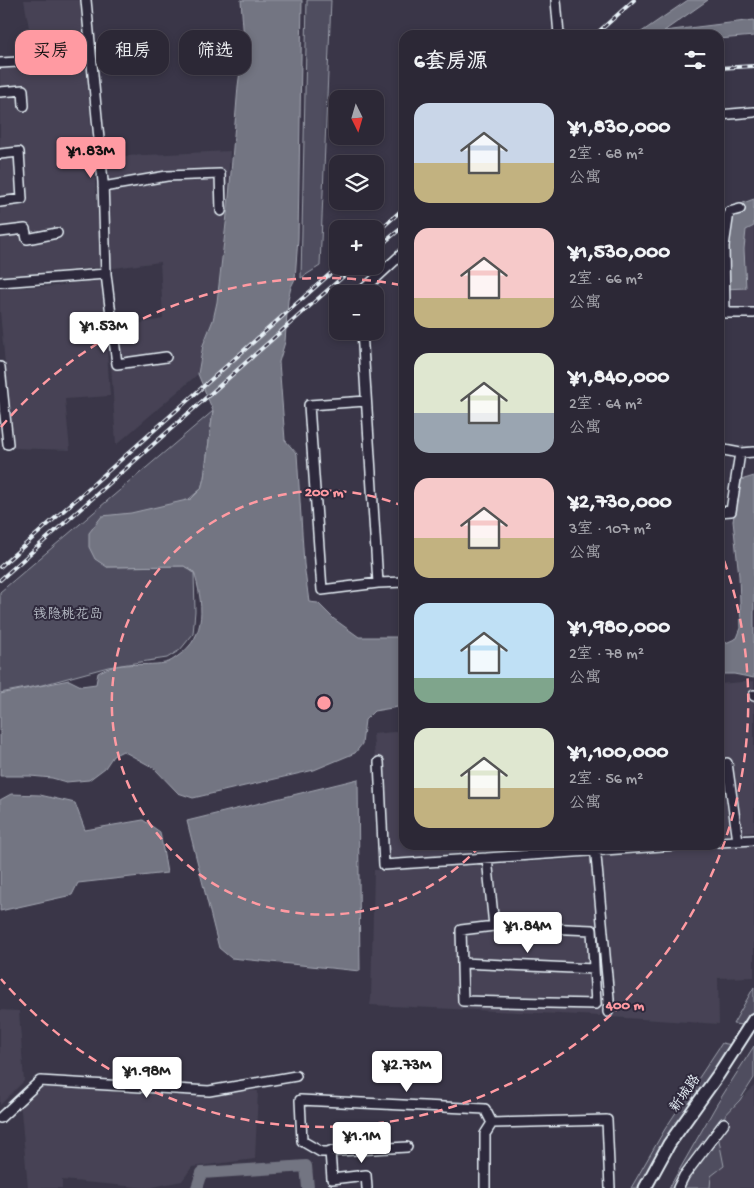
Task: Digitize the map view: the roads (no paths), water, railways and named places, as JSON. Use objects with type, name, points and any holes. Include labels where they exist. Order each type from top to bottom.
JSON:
[{"type":"main road","name":"新城路","points":[[645,1188],[669,1144],[718,1075],[754,1019]]},
{"type":"main road","name":"新城路","points":[[652,1188],[674,1147],[754,1029]]},
{"type":"street","points":[[86,0],[103,187],[106,274],[117,364],[166,357]]},
{"type":"street","points":[[556,0],[559,30]]},
{"type":"street","points":[[0,62],[91,58]]},
{"type":"street","points":[[0,92],[22,90],[24,106]]},
{"type":"street","points":[[724,115],[754,112]]},
{"type":"street","points":[[0,154],[19,152],[22,199],[0,202]]},
{"type":"street","points":[[103,187],[168,176],[220,174],[221,211]]},
{"type":"street","points":[[724,236],[729,212],[740,209]]},
{"type":"street","points":[[0,232],[25,229],[27,239],[57,233]]},
{"type":"street","points":[[368,285],[399,257]]},
{"type":"street","points":[[0,282],[106,274]]},
{"type":"street","points":[[724,297],[725,313],[754,313]]},
{"type":"street","points":[[363,340],[378,583]]},
{"type":"street","points":[[0,367],[8,444]]},
{"type":"street","points":[[366,401],[309,405],[322,590],[399,582]]},
{"type":"street","points":[[724,450],[740,454],[754,452]]},
{"type":"street","points":[[724,512],[731,511],[740,454]]},
{"type":"street","points":[[379,762],[384,865],[487,858],[543,850]]},
{"type":"street","points":[[727,763],[738,841]]},
{"type":"street","points":[[724,842],[754,840]]},
{"type":"street","points":[[595,850],[609,998],[608,1012]]},
{"type":"street","points":[[487,858],[494,926]]},
{"type":"street","points":[[494,926],[592,930],[596,1004],[463,1001],[461,930],[494,926]]},
{"type":"street","points":[[462,963],[594,969]]},
{"type":"street","points":[[0,1118],[40,1081],[209,1091],[296,1076]]},
{"type":"street","points":[[407,1147],[321,1152],[302,1142],[300,1100],[485,1108],[492,1123]]},
{"type":"street","points":[[492,1123],[607,1120],[610,1188]]},
{"type":"street","points":[[485,1188],[484,1134],[492,1123]]},
{"type":"street","points":[[678,1188],[684,1176],[724,1123]]},
{"type":"street","points":[[330,1151],[332,1179],[366,1176],[367,1188]]},
{"type":"water","points":[[241,0],[302,0],[298,238],[295,279],[288,300],[285,342],[279,362],[285,440],[297,454],[304,564],[309,602],[318,603],[334,619],[359,637],[399,637],[399,707],[374,711],[365,720],[362,744],[355,753],[314,770],[193,798],[178,793],[154,768],[123,751],[113,756],[105,768],[89,780],[66,782],[52,778],[30,776],[0,776],[0,694],[69,680],[81,686],[96,684],[98,673],[106,669],[122,665],[167,663],[188,648],[199,629],[201,606],[194,572],[184,566],[107,567],[95,559],[89,547],[89,533],[102,516],[131,513],[191,499],[201,489],[213,411],[198,374],[203,345],[213,320],[217,302],[229,197],[239,75],[251,75],[251,30],[243,30]]},
{"type":"water","points":[[688,0],[708,0],[665,30],[644,30]]},
{"type":"water","points":[[754,20],[754,36],[724,39],[724,30],[672,30]]},
{"type":"water","points":[[754,199],[754,226],[746,230],[744,249],[746,288],[724,289],[724,210]]},
{"type":"water","points":[[754,476],[754,678],[724,674],[724,644],[737,638],[741,628],[739,576],[733,521],[741,480]]},
{"type":"water","points":[[358,779],[360,971],[231,958],[219,948],[187,821]]},
{"type":"water","points":[[11,794],[40,795],[75,803],[85,830],[143,820],[160,832],[167,873],[78,883],[72,895],[0,911],[0,800]]},
{"type":"waterway","points":[[197,1188],[202,1173],[306,1166],[308,1188]]},
{"type":"railway","points":[[601,30],[634,0]]},
{"type":"railway","points":[[724,68],[754,66]]},
{"type":"railway","points":[[384,226],[399,212]]},
{"type":"railway","points":[[384,243],[399,230]]},
{"type":"railway","points":[[0,567],[329,275]]},
{"type":"railway","points":[[0,580],[345,275]]},
{"type":"park label","name":"钱隐桃花岛","points":[[68,615]]}]
